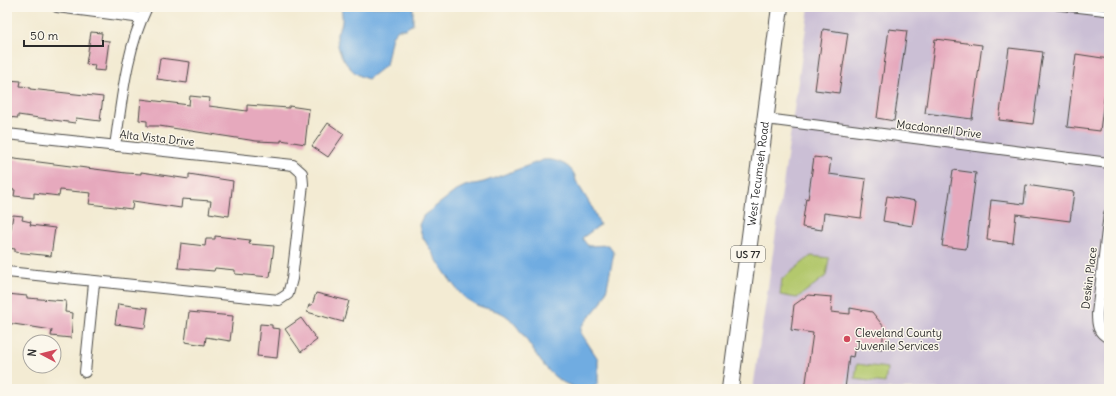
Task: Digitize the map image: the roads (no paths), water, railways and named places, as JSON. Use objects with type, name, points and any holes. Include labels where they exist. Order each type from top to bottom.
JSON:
[{"type":"main road","name":"West Tecumseh Road","points":[[730,389],[780,7]]},
{"type":"street","points":[[57,7],[142,18]]},
{"type":"street","points":[[115,146],[124,79],[142,18],[147,7]]},
{"type":"street","name":"Macdonnell Drive","points":[[766,119],[1109,163]]},
{"type":"street","name":"Alta Vista Drive","points":[[7,134],[293,165],[302,173],[303,184],[292,279],[288,294],[279,300],[94,283]]},
{"type":"street","name":"Deskin Place","points":[[1109,214],[1097,322],[1100,332],[1109,338]]},
{"type":"street","points":[[7,272],[94,283],[85,372]]},
{"type":"lane","points":[[1057,7],[1109,14]]},
{"type":"water","points":[[341,7],[413,7],[413,24],[405,29],[398,29],[392,36],[386,65],[368,79],[355,73],[341,55],[337,41],[337,34],[342,22]]},
{"type":"water","points":[[543,160],[554,160],[569,167],[593,209],[600,225],[582,238],[588,246],[608,245],[614,253],[606,292],[601,303],[581,327],[581,333],[598,359],[598,384],[584,389],[563,382],[554,376],[538,358],[525,337],[506,315],[476,305],[463,296],[457,290],[431,251],[422,236],[419,225],[423,216],[457,190],[465,186],[484,182]]},
{"type":"place","name":"Cleveland County Juvenile Services","points":[[847,339]]}]
